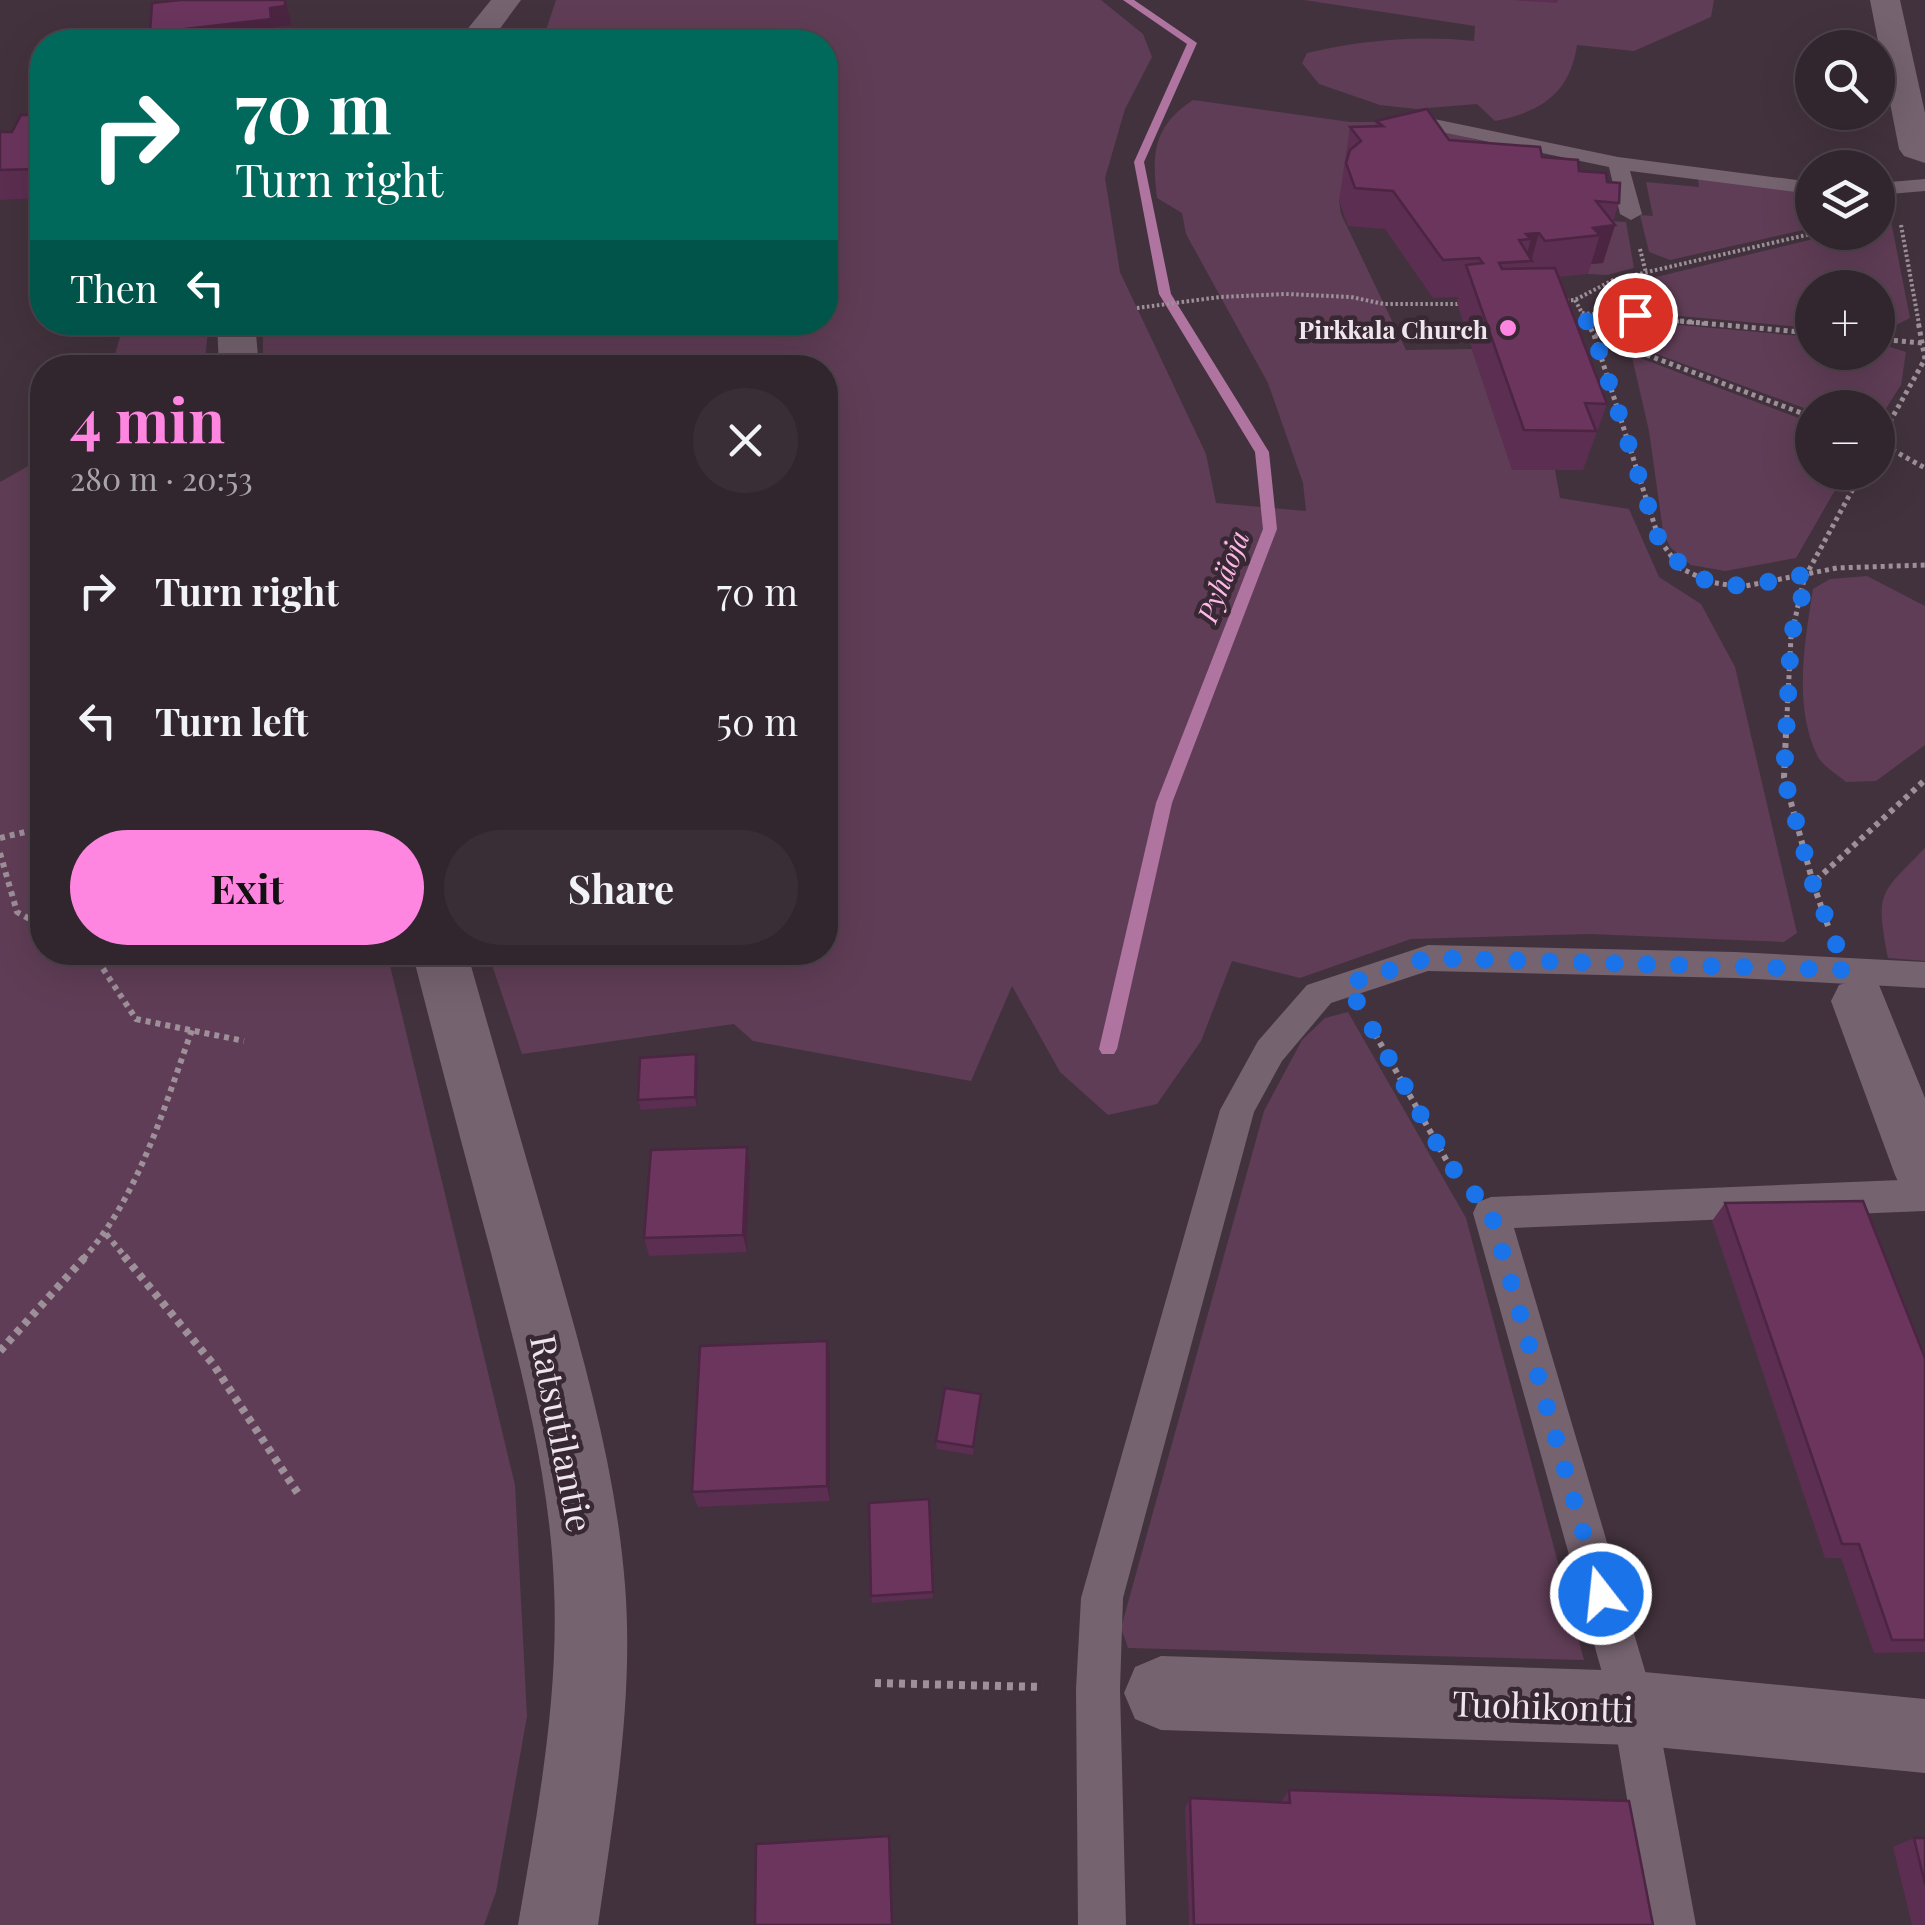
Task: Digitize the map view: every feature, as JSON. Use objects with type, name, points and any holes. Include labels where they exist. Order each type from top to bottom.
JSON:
[{"type":"street","points":[[486,30],[506,0]]},
{"type":"street","points":[[1885,0],[1921,151]]},
{"type":"street","name":"Ratsutilantie","points":[[443,965],[552,1361],[581,1504],[590,1588],[586,1704],[580,1785],[558,1925]]},
{"type":"street","points":[[1852,986],[1925,1175]]},
{"type":"street","name":"Tuohikontti","points":[[1130,1691],[1634,1708],[1925,1736]]},
{"type":"lane","points":[[1410,120],[1618,163],[1795,186]]},
{"type":"lane","points":[[1895,188],[1925,185],[1921,151]]},
{"type":"lane","points":[[1618,163],[1631,214]]},
{"type":"lane","points":[[1102,1925],[1130,1691],[1102,1598],[1236,1110],[1270,1051],[1319,994],[1428,958],[1852,986],[1925,975]]},
{"type":"lane","points":[[1672,1925],[1634,1708],[1491,1213],[1925,1195]]},
{"type":"path","points":[[1558,301],[1575,300],[1613,280],[1795,238]]},
{"type":"path","points":[[1137,308],[1220,296],[1286,294],[1351,297],[1384,304],[1471,304]]},
{"type":"path","points":[[1895,413],[1925,359],[1916,294]]},
{"type":"path","points":[[1575,300],[1594,335],[1659,540],[1680,568],[1710,582],[1740,588],[1837,568],[1925,565]]},
{"type":"path","points":[[1582,312],[1795,331]]},
{"type":"path","points":[[1594,335],[1795,412]]},
{"type":"path","points":[[1895,341],[1922,343]]},
{"type":"path","points":[[1895,452],[1925,468]]},
{"type":"path","points":[[1852,490],[1808,574],[1791,637],[1784,777],[1813,884],[1852,986]]},
{"type":"path","points":[[1813,884],[1925,780]]},
{"type":"path","points":[[0,838],[30,831]]},
{"type":"path","points":[[0,853],[17,912],[30,919]]},
{"type":"path","points":[[101,965],[136,1019],[244,1041]]},
{"type":"path","points":[[1347,984],[1448,1163],[1491,1213]]},
{"type":"path","points":[[0,1351],[106,1234],[157,1128],[192,1030]]},
{"type":"path","points":[[106,1234],[214,1364],[299,1495]]},
{"type":"path","points":[[875,1683],[1130,1691]]},
{"type":"shaded area","points":[[556,0],[1101,0],[1143,34],[1152,57],[1125,109],[1105,178],[1120,272],[1206,454],[1216,503],[1306,511],[1303,483],[1268,383],[1186,234],[1182,213],[1157,198],[1158,143],[1179,110],[1193,100],[1350,122],[1401,122],[1553,158],[1354,179],[1339,201],[1341,214],[1406,350],[1472,349],[1512,469],[1555,470],[1560,498],[1629,509],[1659,577],[1701,604],[1735,667],[1797,933],[1784,942],[1589,934],[1411,939],[1300,978],[1232,961],[1201,1041],[1157,1104],[1108,1115],[1060,1072],[1012,986],[971,1081],[753,1041],[734,1024],[522,1054],[492,965],[838,965],[838,355],[263,355],[263,335],[838,335],[838,30],[546,30]]},
{"type":"shaded area","points":[[1304,0],[1714,0],[1711,17],[1634,51],[1577,45],[1568,76],[1550,98],[1526,112],[1495,121],[1477,104],[1416,109],[1380,105],[1319,84],[1302,63],[1307,53],[1369,42],[1474,41],[1475,26]]},
{"type":"shaded area","points":[[1698,179],[1795,191],[1795,232],[1670,260],[1649,252],[1640,215],[1653,216],[1646,182],[1699,187]]},
{"type":"shaded area","points":[[1608,221],[1626,222],[1634,268],[1607,275],[1588,274],[1581,266],[1602,262]]},
{"type":"shaded area","points":[[1895,241],[1910,318],[1895,326],[1895,270],[1795,270],[1795,326],[1635,312],[1618,291],[1619,286],[1795,243],[1795,250],[1895,250]]},
{"type":"shaded area","points":[[1636,321],[1795,335],[1795,370],[1895,370],[1895,348],[1906,352],[1901,385],[1895,394],[1895,390],[1795,390],[1795,405],[1629,344]]},
{"type":"shaded area","points":[[121,335],[208,335],[205,355],[115,355]]},
{"type":"shaded area","points":[[1632,357],[1795,417],[1795,490],[1835,490],[1796,558],[1725,571],[1691,565],[1670,547],[1663,531],[1649,431]]},
{"type":"shaded area","points":[[30,465],[30,965],[390,965],[515,1485],[527,1716],[496,1892],[484,1925],[0,1925],[0,482]]},
{"type":"shaded area","points":[[1867,576],[1925,606],[1925,745],[1876,781],[1846,782],[1819,759],[1810,736],[1803,694],[1804,651],[1813,589],[1830,579]]},
{"type":"shaded area","points":[[1925,848],[1925,961],[1888,958],[1882,919],[1884,896]]},
{"type":"shaded area","points":[[1348,1012],[1466,1218],[1584,1660],[1128,1648],[1121,1628],[1264,1111],[1302,1040],[1325,1018]]},
{"type":"building","points":[[285,0],[285,6],[270,8],[271,19],[150,30],[152,3]]},
{"type":"building","name":"Pirkkala Church","points":[[1427,109],[1449,140],[1540,147],[1542,157],[1578,160],[1579,171],[1606,173],[1607,182],[1620,183],[1619,203],[1596,201],[1615,225],[1593,228],[1600,235],[1545,241],[1539,233],[1526,234],[1531,239],[1519,240],[1532,261],[1499,263],[1502,269],[1555,268],[1607,404],[1585,403],[1596,431],[1524,430],[1466,265],[1483,263],[1479,258],[1443,260],[1393,191],[1355,188],[1346,163],[1350,150],[1361,141],[1350,127],[1383,126],[1376,121]]},
{"type":"building","points":[[21,115],[30,115],[30,169],[0,170],[0,132],[12,132]]},
{"type":"building","points":[[696,1054],[695,1097],[638,1100],[640,1058]]},
{"type":"building","points":[[747,1147],[743,1235],[644,1238],[651,1150]]},
{"type":"building","points":[[1863,1201],[1925,1358],[1925,1640],[1892,1640],[1859,1544],[1842,1544],[1725,1203]]},
{"type":"building","points":[[827,1341],[827,1486],[692,1492],[700,1346]]},
{"type":"building","points":[[945,1388],[981,1394],[973,1447],[936,1441]]},
{"type":"building","points":[[929,1499],[933,1592],[871,1596],[869,1503]]},
{"type":"building","points":[[1289,1790],[1629,1801],[1653,1925],[1194,1925],[1190,1798],[1290,1803]]},
{"type":"building","points":[[889,1836],[892,1925],[755,1925],[756,1844]]},
{"type":"building","points":[[1914,1838],[1925,1838],[1925,1884]]},
{"type":"waterway","name":"Pyhäoja","points":[[1108,1049],[1164,803],[1270,529],[1262,452],[1165,294],[1139,162],[1192,43],[1128,0]]},
{"type":"place","name":"Pirkkala Church","points":[[1508,328]]},
{"type":"route","points":[[1601,1594],[1491,1213],[1448,1163],[1347,984],[1428,958],[1846,970],[1813,884],[1784,777],[1791,637],[1808,574],[1740,588],[1710,582],[1680,568],[1659,540],[1594,335],[1582,312],[1635,315]]}]
